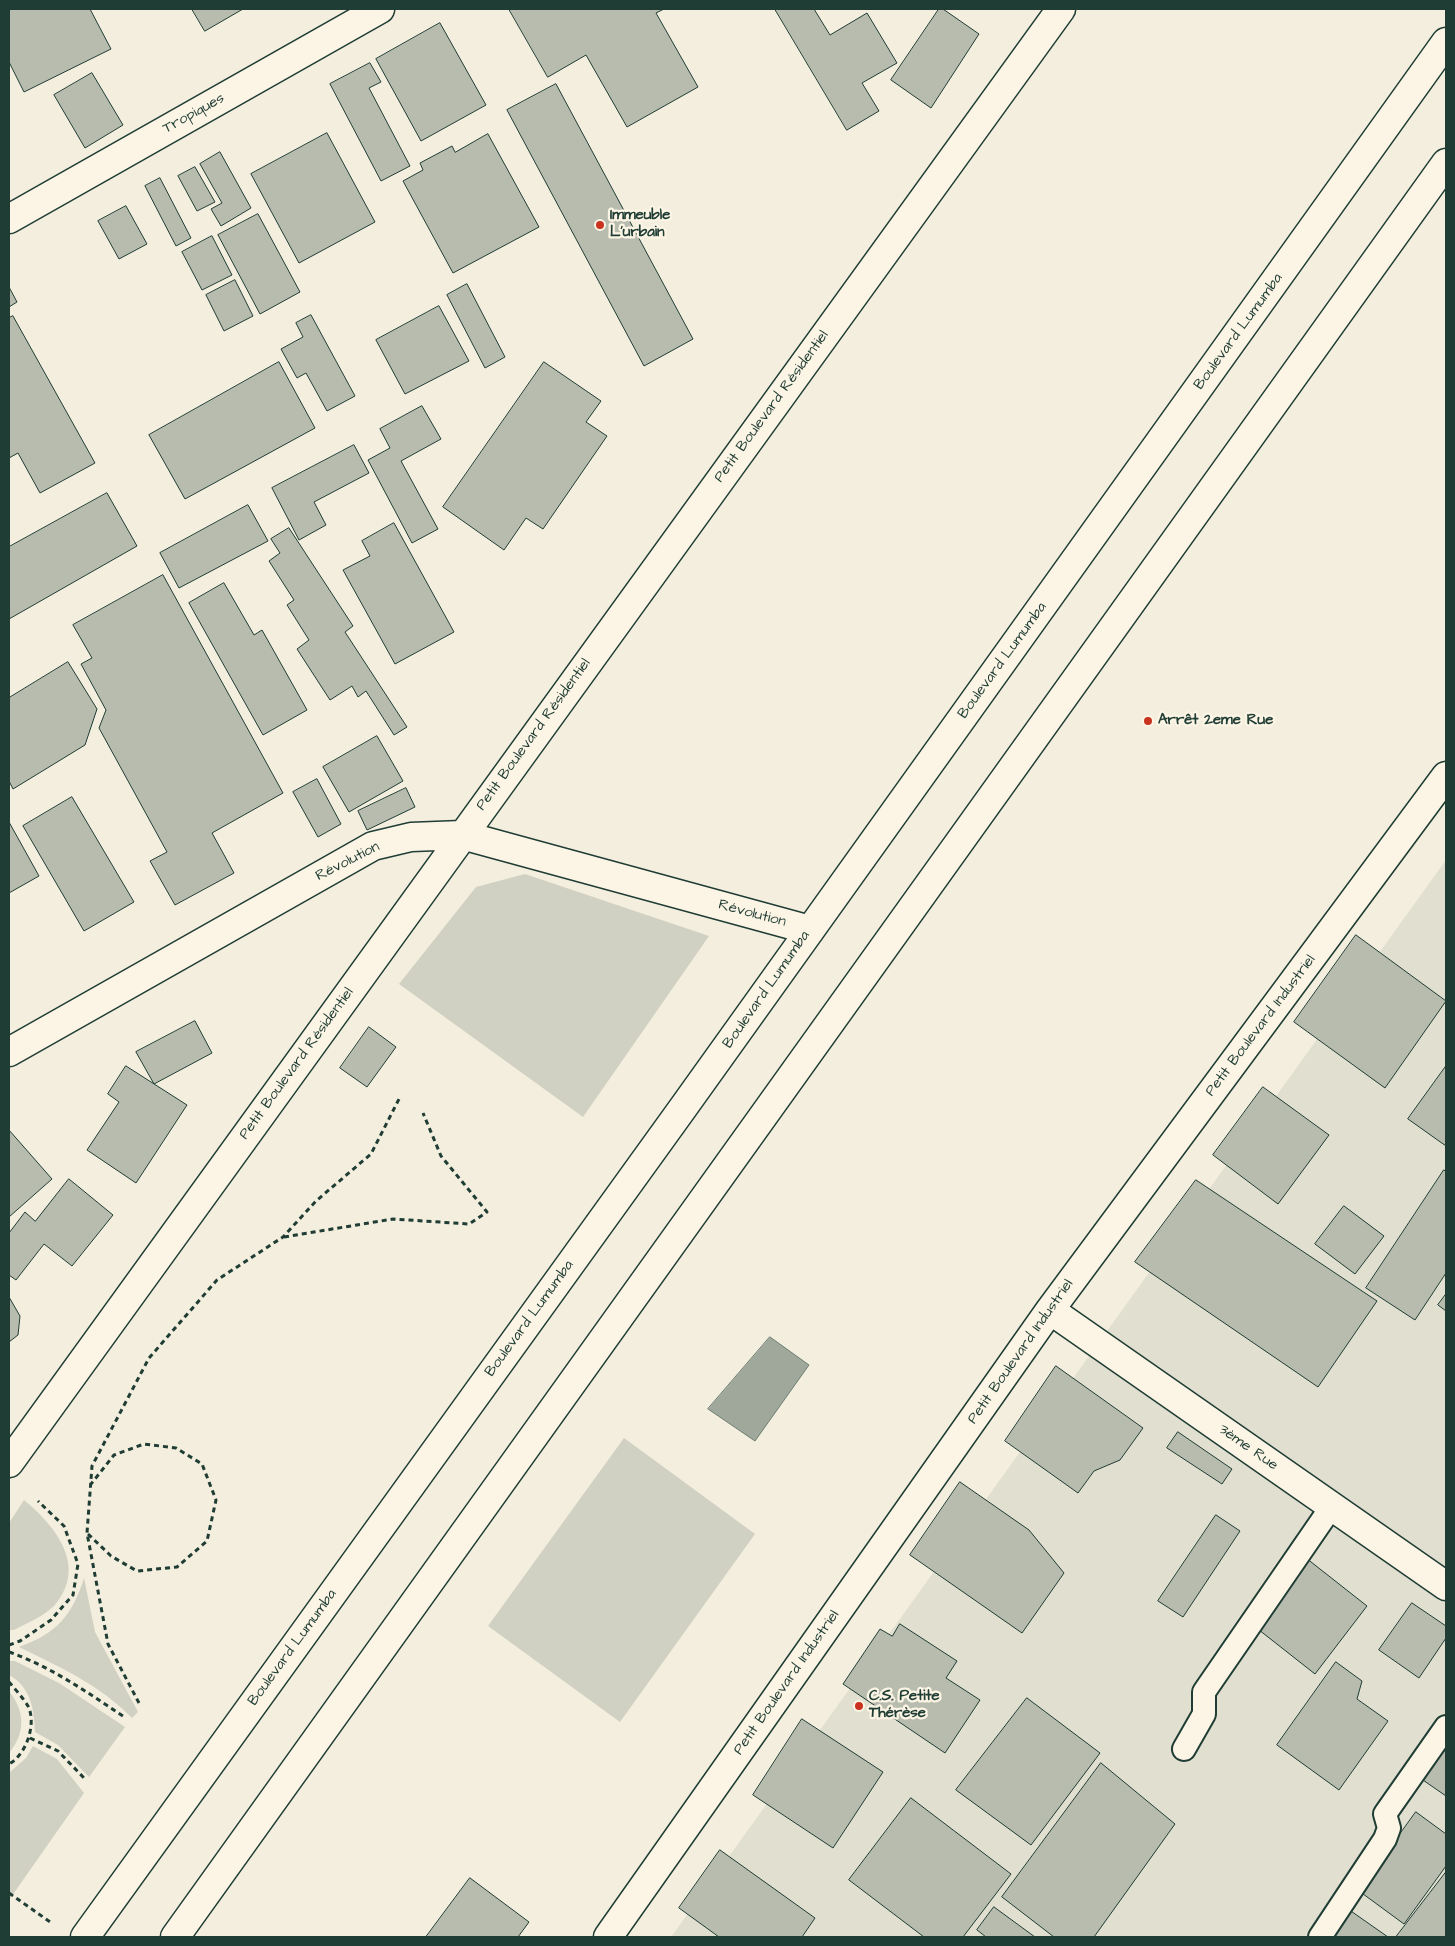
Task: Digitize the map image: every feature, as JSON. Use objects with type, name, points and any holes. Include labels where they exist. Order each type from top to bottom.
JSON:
[{"type":"main road","name":"Tropiques","points":[[9,219],[380,9]]},
{"type":"main road","name":"Petit Boulevard Résidentiel","points":[[9,1463],[1060,9]]},
{"type":"main road","name":"Boulevard Lumumba","points":[[85,1937],[1446,42]]},
{"type":"main road","points":[[175,1937],[1446,164]]},
{"type":"main road","name":"Petit Boulevard Industriel","points":[[608,1937],[1050,1310],[1446,776]]},
{"type":"main road","name":"Révolution","points":[[9,1052],[373,846],[411,836],[462,835],[810,930]]},
{"type":"main road","name":"3ème Rue","points":[[1050,1310],[1446,1586]]},
{"type":"lane","points":[[1184,1749],[1204,1714],[1204,1692],[1332,1506]]},
{"type":"lane","points":[[1320,1937],[1385,1840],[1389,1828],[1385,1814],[1446,1727]]},
{"type":"path","points":[[139,1703],[108,1644],[87,1534],[92,1466],[149,1358],[217,1280],[283,1237],[316,1201],[371,1154],[399,1099]]},
{"type":"path","points":[[283,1237],[393,1219],[469,1224],[487,1212],[441,1156],[423,1113]]},
{"type":"path","points":[[87,1534],[111,1556],[137,1570],[176,1567],[207,1541],[216,1500],[202,1464],[176,1448],[144,1444],[114,1455],[91,1484]]},
{"type":"path","points":[[9,1645],[51,1620],[73,1595],[78,1564],[64,1526],[38,1501]]},
{"type":"path","points":[[9,1652],[33,1660],[126,1718]]},
{"type":"path","points":[[9,1682],[29,1708],[30,1738],[14,1761],[9,1764]]},
{"type":"path","points":[[30,1738],[58,1751],[85,1780]]},
{"type":"path","points":[[9,1893],[56,1926]]},
{"type":"shaded area","points":[[1446,860],[1446,1937],[671,1937]]},
{"type":"shaded area","points":[[525,874],[709,936],[583,1117],[399,984],[476,887]]},
{"type":"shaded area","points":[[770,1337],[809,1365],[755,1441],[708,1409]]},
{"type":"shaded area","points":[[624,1438],[755,1534],[620,1722],[488,1626]]},
{"type":"shaded area","points":[[24,1500],[46,1521],[55,1533],[63,1546],[69,1573],[66,1587],[54,1606],[32,1621],[14,1630],[9,1630],[9,1523]]},
{"type":"shaded area","points":[[84,1578],[95,1632],[138,1712],[132,1718],[120,1706],[93,1686],[19,1647],[44,1636],[61,1622],[74,1603]]},
{"type":"shaded area","points":[[9,1661],[15,1661],[59,1683],[125,1727],[89,1777],[58,1745],[35,1732],[34,1715],[30,1699],[22,1686],[9,1675]]},
{"type":"shaded area","points":[[9,1691],[21,1714],[21,1730],[15,1745],[9,1753]]},
{"type":"shaded area","points":[[33,1746],[57,1759],[84,1793],[9,1900],[9,1773],[26,1758]]},
{"type":"building","points":[[9,9],[90,9],[111,49],[24,92],[9,62]]},
{"type":"building","points":[[192,9],[243,9],[205,31]]},
{"type":"building","points":[[509,9],[664,9],[656,13],[698,87],[627,127],[586,55],[548,77]]},
{"type":"building","points":[[775,9],[814,9],[830,35],[867,13],[897,63],[862,83],[879,111],[847,130]]},
{"type":"building","points":[[939,9],[943,9],[979,34],[931,108],[891,80]]},
{"type":"building","points":[[440,23],[486,105],[421,141],[376,59]]},
{"type":"building","points":[[370,63],[381,82],[369,88],[410,166],[381,181],[330,84]]},
{"type":"building","points":[[92,73],[123,125],[85,148],[54,95]]},
{"type":"building","name":"Immeuble L'urbain","points":[[556,84],[693,339],[644,366],[507,110]]},
{"type":"building","points":[[327,133],[375,222],[299,263],[251,174]]},
{"type":"building","points":[[488,134],[539,227],[453,273],[403,181],[423,170],[420,163],[452,146],[455,152]]},
{"type":"building","points":[[220,152],[251,208],[221,226],[211,209],[222,203],[200,164]]},
{"type":"building","points":[[195,167],[215,202],[197,211],[178,176]]},
{"type":"building","points":[[160,178],[191,238],[176,246],[145,186]]},
{"type":"building","points":[[126,206],[147,244],[119,259],[98,221]]},
{"type":"building","points":[[258,214],[300,292],[260,314],[218,235]]},
{"type":"building","points":[[212,236],[232,275],[202,290],[182,252]]},
{"type":"building","points":[[235,280],[253,316],[224,331],[206,295]]},
{"type":"building","points":[[467,284],[505,357],[485,368],[447,295]]},
{"type":"building","points":[[9,287],[17,302],[9,307]]},
{"type":"building","points":[[439,306],[469,361],[405,394],[376,340]]},
{"type":"building","points":[[311,315],[355,396],[327,411],[306,373],[297,378],[281,349],[303,337],[296,323]]},
{"type":"building","points":[[13,316],[95,463],[40,493],[18,453],[9,458],[9,318]]},
{"type":"building","points":[[279,362],[315,428],[185,499],[149,435]]},
{"type":"building","points":[[544,362],[601,401],[586,422],[607,436],[543,529],[526,518],[504,550],[443,507]]},
{"type":"building","points":[[422,406],[441,439],[401,461],[438,529],[412,543],[368,460],[390,448],[380,429]]},
{"type":"building","points":[[354,445],[369,473],[314,502],[326,525],[299,540],[272,488]]},
{"type":"building","points":[[107,493],[137,546],[9,619],[9,547]]},
{"type":"building","points":[[248,505],[268,541],[179,588],[160,553]]},
{"type":"building","points":[[394,523],[454,632],[395,664],[343,570],[370,556],[362,541]]},
{"type":"building","points":[[289,528],[353,626],[345,632],[407,727],[394,735],[366,691],[358,697],[352,686],[330,700],[297,649],[309,640],[287,605],[294,600],[269,561],[280,553],[271,539]]},
{"type":"building","points":[[163,575],[283,793],[212,833],[234,873],[175,905],[150,861],[167,852],[99,728],[106,710],[81,664],[92,658],[73,625]]},
{"type":"building","points":[[224,583],[254,635],[262,630],[307,710],[263,735],[189,603]]},
{"type":"building","points":[[68,662],[97,709],[85,745],[13,789],[9,781],[9,698]]},
{"type":"building","points":[[377,736],[403,781],[349,812],[323,767]]},
{"type":"building","points":[[317,779],[341,824],[318,837],[293,792]]},
{"type":"building","points":[[406,788],[415,807],[367,830],[358,811]]},
{"type":"building","points":[[72,797],[134,902],[84,931],[23,826]]},
{"type":"building","points":[[9,822],[39,876],[9,893]]},
{"type":"building","points":[[1356,935],[1446,1001],[1385,1088],[1294,1022]]},
{"type":"building","points":[[195,1021],[212,1053],[154,1084],[136,1052]]},
{"type":"building","points":[[369,1027],[396,1047],[367,1087],[340,1068]]},
{"type":"building","points":[[126,1066],[187,1105],[136,1183],[87,1150],[119,1102],[108,1094]]},
{"type":"building","points":[[1446,1066],[1446,1146],[1408,1119]]},
{"type":"building","points":[[1263,1087],[1329,1135],[1278,1204],[1213,1155]]},
{"type":"building","points":[[9,1130],[52,1179],[9,1217]]},
{"type":"building","points":[[1444,1170],[1446,1172],[1446,1273],[1415,1320],[1366,1288]]},
{"type":"building","points":[[69,1179],[113,1215],[72,1266],[44,1244],[16,1280],[9,1275],[9,1233],[25,1212],[35,1221]]},
{"type":"building","points":[[1196,1180],[1377,1301],[1318,1387],[1135,1262]]},
{"type":"building","points":[[1344,1206],[1384,1236],[1355,1274],[1315,1244]]},
{"type":"building","points":[[1446,1294],[1446,1311],[1438,1305]]},
{"type":"building","points":[[9,1297],[20,1316],[18,1335],[9,1342]]},
{"type":"building","points":[[1056,1366],[1143,1428],[1120,1460],[1094,1471],[1078,1493],[1005,1441]]},
{"type":"building","points":[[1178,1432],[1232,1469],[1222,1484],[1167,1448]]},
{"type":"building","points":[[960,1482],[1029,1530],[1064,1573],[1022,1633],[910,1555]]},
{"type":"building","points":[[1216,1515],[1240,1531],[1183,1617],[1158,1601]]},
{"type":"building","points":[[1306,1558],[1367,1606],[1315,1674],[1254,1626]]},
{"type":"building","points":[[1412,1603],[1446,1626],[1446,1638],[1419,1678],[1379,1650]]},
{"type":"building","points":[[900,1624],[957,1661],[946,1678],[980,1700],[945,1753],[843,1684],[880,1629],[892,1636]]},
{"type":"building","points":[[1336,1662],[1362,1681],[1357,1699],[1388,1721],[1339,1790],[1277,1745]]},
{"type":"building","points":[[1027,1698],[1100,1753],[1031,1845],[956,1790]]},
{"type":"building","points":[[802,1719],[883,1772],[833,1848],[753,1795]]},
{"type":"building","points":[[1446,1738],[1446,1796],[1420,1778]]},
{"type":"building","points":[[1101,1763],[1175,1824],[1094,1937],[1054,1937],[1002,1897]]},
{"type":"building","points":[[911,1798],[1011,1874],[963,1937],[924,1937],[849,1880]]},
{"type":"building","points":[[1416,1812],[1446,1834],[1446,1866],[1404,1924],[1359,1891]]},
{"type":"building","points":[[720,1850],[815,1918],[802,1937],[719,1937],[679,1908]]},
{"type":"building","points":[[1446,1872],[1446,1937],[1396,1937]]},
{"type":"building","points":[[470,1878],[529,1922],[518,1937],[426,1937]]},
{"type":"building","points":[[994,1907],[1035,1937],[986,1937],[977,1930]]},
{"type":"building","points":[[1348,1909],[1388,1937],[1329,1937]]},
{"type":"place","name":"Immeuble L'urbain","points":[[600,225]]},
{"type":"place","name":"Arrêt 2eme Rue","points":[[1148,721]]},
{"type":"place","name":"C.S. Petite Thérèse","points":[[859,1706]]}]
